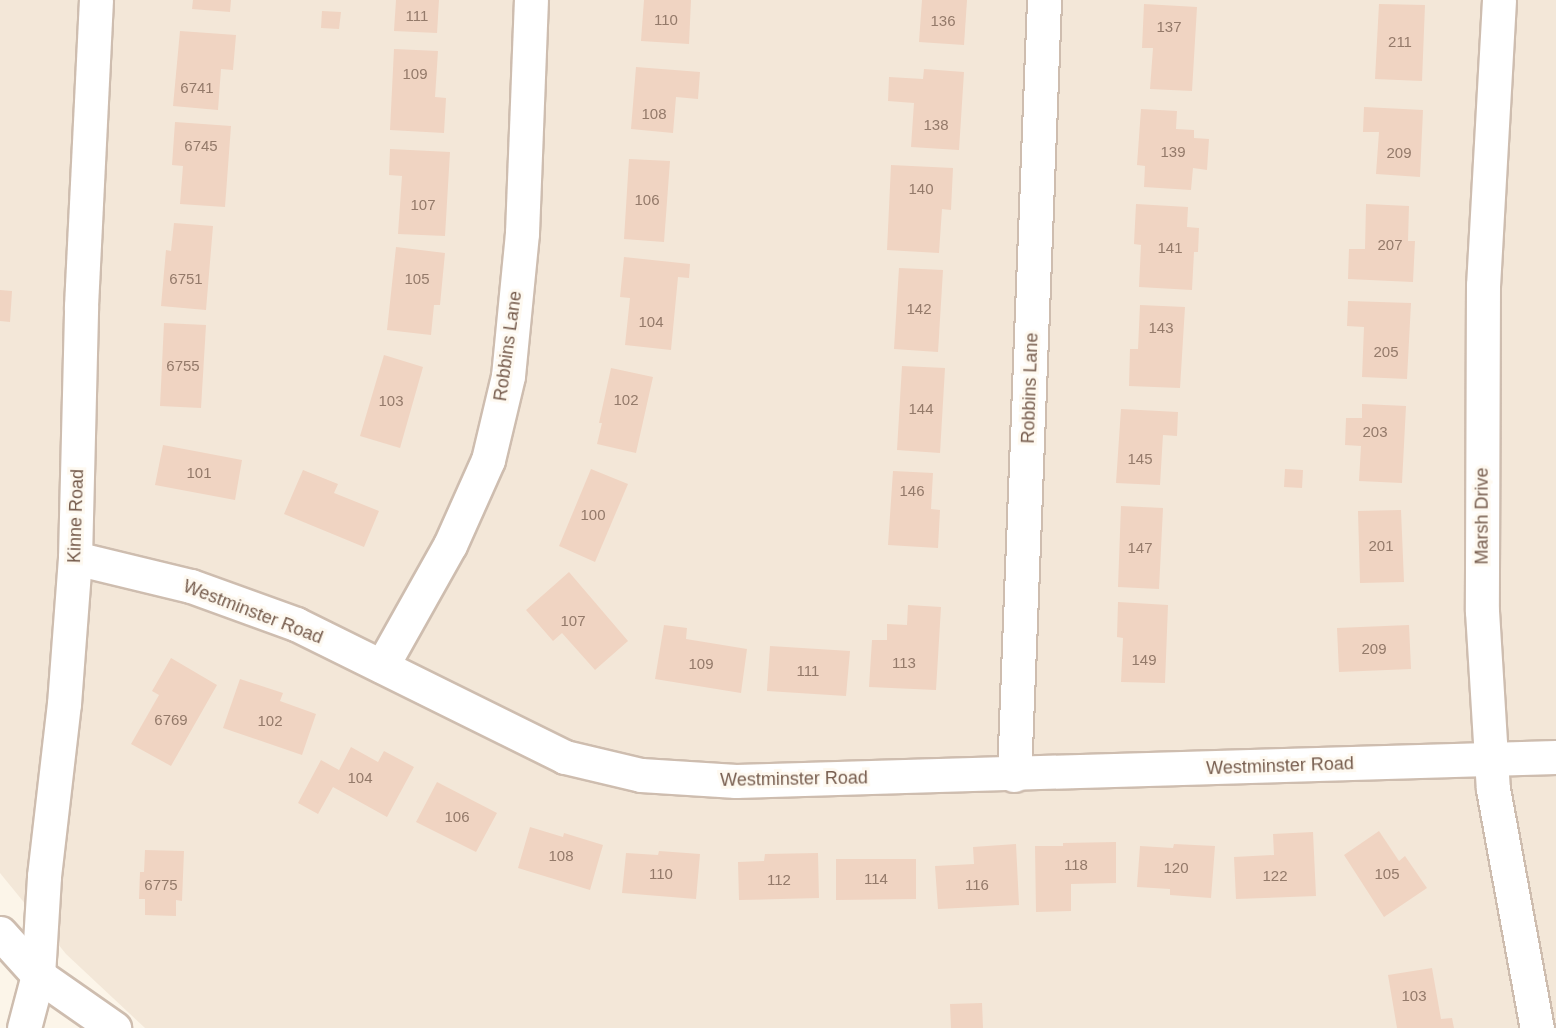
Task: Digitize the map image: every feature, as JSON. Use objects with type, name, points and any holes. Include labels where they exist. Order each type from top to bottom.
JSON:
[{"type":"street","name":"Kinne Road","points":[[24,1028],[38,975],[44,876],[64,704],[75,558],[81,306],[96,0]]},
{"type":"street","name":"Robbins Lane","points":[[382,666],[450,545],[488,460],[508,376],[522,233],[531,0]]},
{"type":"street","name":"Robbins Lane","points":[[1014,775],[1044,0]]},
{"type":"street","name":"Marsh Drive","points":[[1499,0],[1482,296],[1482,612],[1493,789],[1537,1028]]},
{"type":"street","name":"Westminster Road","points":[[75,558],[191,586],[296,624],[566,758],[641,775],[736,781],[1556,758]]},
{"type":"street","points":[[0,933],[38,975],[114,1028]]},
{"type":"shaded area","points":[[0,0],[1556,0],[1556,1028],[145,1028],[66,954],[0,873]]},
{"type":"building","points":[[193,0],[231,0],[230,12],[192,9]]},
{"type":"building","points":[[396,0],[439,0],[437,33],[394,31]]},
{"type":"building","points":[[644,0],[691,0],[689,44],[641,41]]},
{"type":"building","points":[[922,0],[967,0],[964,45],[919,42]]},
{"type":"building","points":[[1144,4],[1197,7],[1192,91],[1150,89],[1153,48],[1142,48]]},
{"type":"building","points":[[1379,4],[1425,5],[1422,81],[1375,79]]},
{"type":"building","points":[[322,11],[341,12],[339,29],[321,28]]},
{"type":"building","points":[[180,31],[236,35],[233,70],[221,69],[218,110],[173,106]]},
{"type":"building","points":[[394,49],[438,51],[435,97],[446,98],[444,133],[390,130]]},
{"type":"building","points":[[636,67],[700,72],[698,99],[676,97],[673,133],[631,129]]},
{"type":"building","points":[[924,69],[964,72],[959,150],[911,147],[914,103],[888,101],[889,77],[923,79]]},
{"type":"building","points":[[1364,107],[1423,110],[1420,177],[1376,174],[1379,132],[1363,132]]},
{"type":"building","points":[[1141,109],[1177,111],[1176,129],[1194,130],[1194,138],[1209,139],[1207,170],[1193,168],[1191,190],[1144,187],[1145,166],[1137,165]]},
{"type":"building","points":[[175,122],[231,126],[225,207],[180,204],[183,166],[172,165]]},
{"type":"building","points":[[390,149],[450,152],[445,236],[398,234],[402,176],[389,175]]},
{"type":"building","points":[[629,159],[670,161],[664,242],[624,239]]},
{"type":"building","points":[[891,165],[953,168],[951,210],[942,209],[939,253],[887,250]]},
{"type":"building","points":[[1136,204],[1188,207],[1187,227],[1199,228],[1198,252],[1194,252],[1192,290],[1139,287],[1141,245],[1134,244]]},
{"type":"building","points":[[1366,204],[1409,206],[1408,241],[1415,241],[1413,282],[1348,279],[1349,249],[1365,249]]},
{"type":"building","points":[[174,223],[213,226],[206,310],[161,306],[166,250],[171,251]]},
{"type":"building","points":[[396,247],[445,253],[440,305],[434,305],[431,335],[387,330]]},
{"type":"building","points":[[624,257],[690,264],[689,278],[678,277],[671,350],[625,345],[630,298],[620,297]]},
{"type":"building","points":[[899,268],[943,270],[938,352],[894,349]]},
{"type":"building","points":[[0,290],[12,291],[10,322],[0,321]]},
{"type":"building","points":[[1348,301],[1411,303],[1407,379],[1362,377],[1364,327],[1347,326]]},
{"type":"building","points":[[1140,305],[1185,307],[1180,388],[1129,386],[1130,349],[1138,349]]},
{"type":"building","points":[[164,323],[206,325],[201,408],[160,406]]},
{"type":"building","points":[[384,355],[423,367],[400,448],[360,436]]},
{"type":"building","points":[[902,366],[945,368],[940,453],[897,450]]},
{"type":"building","points":[[611,368],[653,377],[636,453],[597,444],[602,423],[599,423]]},
{"type":"building","points":[[1362,404],[1406,406],[1402,483],[1359,481],[1361,446],[1345,445],[1346,418],[1362,418]]},
{"type":"building","points":[[1121,409],[1178,412],[1177,436],[1163,435],[1160,485],[1116,483]]},
{"type":"building","points":[[163,445],[242,460],[235,500],[155,485]]},
{"type":"building","points":[[591,469],[628,484],[595,562],[559,546]]},
{"type":"building","points":[[1285,469],[1303,470],[1302,488],[1284,487]]},
{"type":"building","points":[[303,470],[338,484],[334,493],[379,511],[364,547],[284,514]]},
{"type":"building","points":[[893,471],[933,473],[931,509],[940,510],[938,548],[888,545]]},
{"type":"building","points":[[1121,506],[1163,508],[1159,589],[1118,587]]},
{"type":"building","points":[[1401,510],[1404,582],[1360,583],[1358,511]]},
{"type":"building","points":[[569,572],[628,641],[595,670],[562,633],[553,641],[526,610]]},
{"type":"building","points":[[1118,602],[1168,605],[1165,683],[1121,682],[1123,638],[1117,637]]},
{"type":"building","points":[[908,605],[941,607],[936,690],[869,687],[872,640],[887,640],[887,624],[907,625]]},
{"type":"building","points":[[664,625],[687,628],[686,639],[747,649],[741,693],[655,679]]},
{"type":"building","points":[[1409,625],[1411,669],[1339,672],[1337,628]]},
{"type":"building","points":[[770,646],[850,651],[846,696],[767,691]]},
{"type":"building","points":[[171,658],[217,685],[171,766],[131,744],[159,695],[152,691]]},
{"type":"building","points":[[240,679],[283,693],[280,701],[316,714],[302,755],[223,728]]},
{"type":"building","points":[[351,747],[378,762],[384,751],[414,767],[387,817],[333,787],[318,814],[298,803],[321,760],[339,770]]},
{"type":"building","points":[[437,782],[497,813],[476,852],[416,822]]},
{"type":"building","points":[[530,827],[563,837],[564,833],[603,845],[590,890],[518,868]]},
{"type":"building","points":[[1379,831],[1399,861],[1405,856],[1427,888],[1384,917],[1344,855]]},
{"type":"building","points":[[1313,832],[1316,896],[1236,899],[1234,857],[1274,855],[1273,834]]},
{"type":"building","points":[[1116,842],[1116,883],[1071,884],[1071,911],[1036,912],[1035,846]]},
{"type":"building","points":[[1016,844],[1019,905],[938,909],[935,866],[974,864],[973,847]]},
{"type":"building","points":[[1174,844],[1215,846],[1211,898],[1170,895],[1170,889],[1137,887],[1140,846],[1173,848]]},
{"type":"building","points":[[145,850],[184,851],[182,901],[176,900],[176,916],[145,915],[145,899],[139,899],[140,872],[144,872]]},
{"type":"building","points":[[659,851],[700,854],[696,899],[622,893],[626,853],[658,855]]},
{"type":"building","points":[[818,853],[819,898],[739,900],[738,862],[764,861],[765,854]]},
{"type":"building","points":[[836,859],[916,859],[916,899],[836,900]]},
{"type":"building","points":[[1432,968],[1441,1019],[1452,1018],[1454,1028],[1397,1028],[1388,975]]},
{"type":"building","points":[[982,1003],[983,1028],[951,1028],[950,1004]]}]
